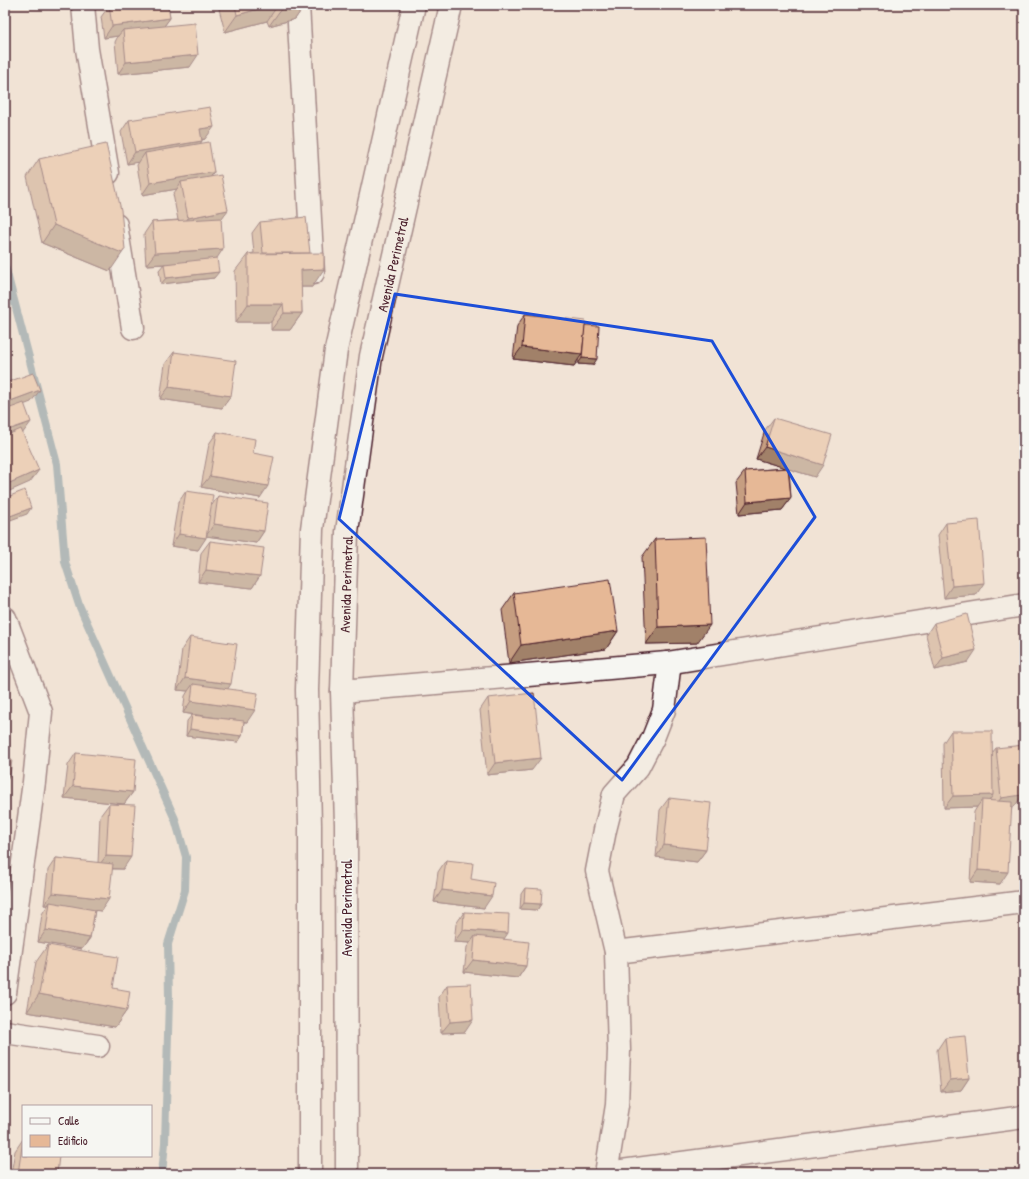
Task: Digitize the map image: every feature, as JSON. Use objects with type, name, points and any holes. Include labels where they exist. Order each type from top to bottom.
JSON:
[{"type":"street","points":[[83,5],[87,49],[133,328]]},
{"type":"street","points":[[298,5],[313,273]]},
{"type":"street","points":[[310,1174],[310,825],[307,690],[312,529],[336,350],[414,5]]},
{"type":"street","name":"Avenida Perimetral","points":[[347,1174],[346,832],[342,691],[348,532],[371,356],[451,5]]},
{"type":"street","points":[[342,691],[667,663],[1024,605]]},
{"type":"street","points":[[5,618],[41,712],[34,782],[5,993]]},
{"type":"street","points":[[667,663],[669,670],[664,710],[653,738],[638,768],[614,794],[605,830],[598,871],[616,952],[619,1050],[617,1105],[607,1174],[1024,1117]]},
{"type":"street","points":[[616,952],[1024,902]]},
{"type":"street","points":[[5,1032],[98,1046]]},
{"type":"highlighted area","points":[[395,294],[712,341],[815,517],[622,780],[339,519]]},
{"type":"building","points":[[109,5],[168,5],[170,18],[112,26]]},
{"type":"building","points":[[235,5],[273,5],[237,15]]},
{"type":"building","points":[[280,5],[295,5],[281,9]]},
{"type":"building","points":[[195,23],[198,55],[126,62],[123,30]]},
{"type":"building","points":[[210,107],[214,127],[200,129],[202,141],[135,152],[129,120]]},
{"type":"building","points":[[209,142],[214,172],[150,183],[145,153]]},
{"type":"building","points":[[106,144],[121,210],[125,249],[122,253],[54,225],[39,159]]},
{"type":"building","points":[[221,175],[228,210],[188,218],[181,182]]},
{"type":"building","points":[[306,217],[310,253],[263,253],[260,222]]},
{"type":"building","points":[[221,218],[223,249],[155,253],[152,222]]},
{"type":"building","points":[[324,253],[324,269],[301,270],[302,313],[284,313],[283,304],[248,304],[248,254]]},
{"type":"building","points":[[217,258],[219,272],[166,278],[164,264]]},
{"type":"building","points":[[525,314],[586,321],[582,354],[522,347]]},
{"type":"building","points":[[585,325],[599,326],[597,359],[582,358]]},
{"type":"building","points":[[174,352],[236,361],[231,396],[169,387]]},
{"type":"building","points":[[33,373],[40,390],[5,403],[5,383]]},
{"type":"building","points":[[24,403],[31,422],[5,431],[5,410]]},
{"type":"building","points":[[774,418],[832,435],[823,465],[765,447]]},
{"type":"building","points":[[21,429],[39,470],[5,485],[5,436]]},
{"type":"building","points":[[217,432],[255,439],[253,453],[274,457],[268,486],[210,476]]},
{"type":"building","points":[[788,468],[791,498],[747,502],[745,471]]},
{"type":"building","points":[[25,490],[31,508],[5,518],[5,498]]},
{"type":"building","points":[[186,491],[213,495],[206,538],[179,534]]},
{"type":"building","points":[[218,496],[268,503],[264,531],[214,524]]},
{"type":"building","points":[[979,520],[984,583],[952,586],[946,523]]},
{"type":"building","points":[[706,537],[710,625],[658,627],[655,539]]},
{"type":"building","points":[[210,541],[264,548],[260,576],[206,570]]},
{"type":"building","points":[[610,579],[618,631],[521,645],[514,593]]},
{"type":"building","points":[[967,614],[976,650],[943,658],[934,623]]},
{"type":"building","points":[[190,637],[237,644],[231,684],[185,678]]},
{"type":"building","points":[[193,684],[258,693],[255,710],[191,701]]},
{"type":"building","points":[[534,693],[541,758],[495,763],[488,698]]},
{"type":"building","points":[[192,715],[244,721],[242,736],[190,729]]},
{"type":"building","points":[[951,731],[992,731],[993,795],[953,796]]},
{"type":"building","points":[[1024,745],[1024,784],[1021,785],[1022,795],[1001,798],[996,748]]},
{"type":"building","points":[[76,753],[136,759],[133,792],[73,786]]},
{"type":"building","points":[[5,759],[12,760],[10,775],[5,774]]},
{"type":"building","points":[[669,798],[711,803],[706,850],[664,845]]},
{"type":"building","points":[[982,800],[1012,802],[1008,872],[978,870]]},
{"type":"building","points":[[109,804],[135,805],[131,857],[106,856]]},
{"type":"building","points":[[56,858],[113,864],[109,899],[53,893]]},
{"type":"building","points":[[446,860],[473,863],[471,879],[494,883],[492,896],[442,890]]},
{"type":"building","points":[[525,888],[542,889],[541,904],[524,903]]},
{"type":"building","points":[[50,902],[95,910],[90,938],[46,930]]},
{"type":"building","points":[[464,912],[509,914],[508,933],[463,930]]},
{"type":"building","points":[[475,936],[529,942],[526,966],[473,960]]},
{"type":"building","points":[[48,945],[118,957],[113,988],[130,991],[127,1010],[39,994]]},
{"type":"building","points":[[471,984],[473,1020],[450,1022],[447,985]]},
{"type":"building","points":[[965,1036],[969,1078],[950,1080],[945,1038]]},
{"type":"building","points":[[22,1146],[22,1157],[59,1157],[57,1174],[18,1174]]},
{"type":"waterway","points":[[5,266],[57,464],[65,562],[79,605],[175,819],[186,857],[185,890],[168,944],[169,998],[165,1143],[162,1174]]}]
